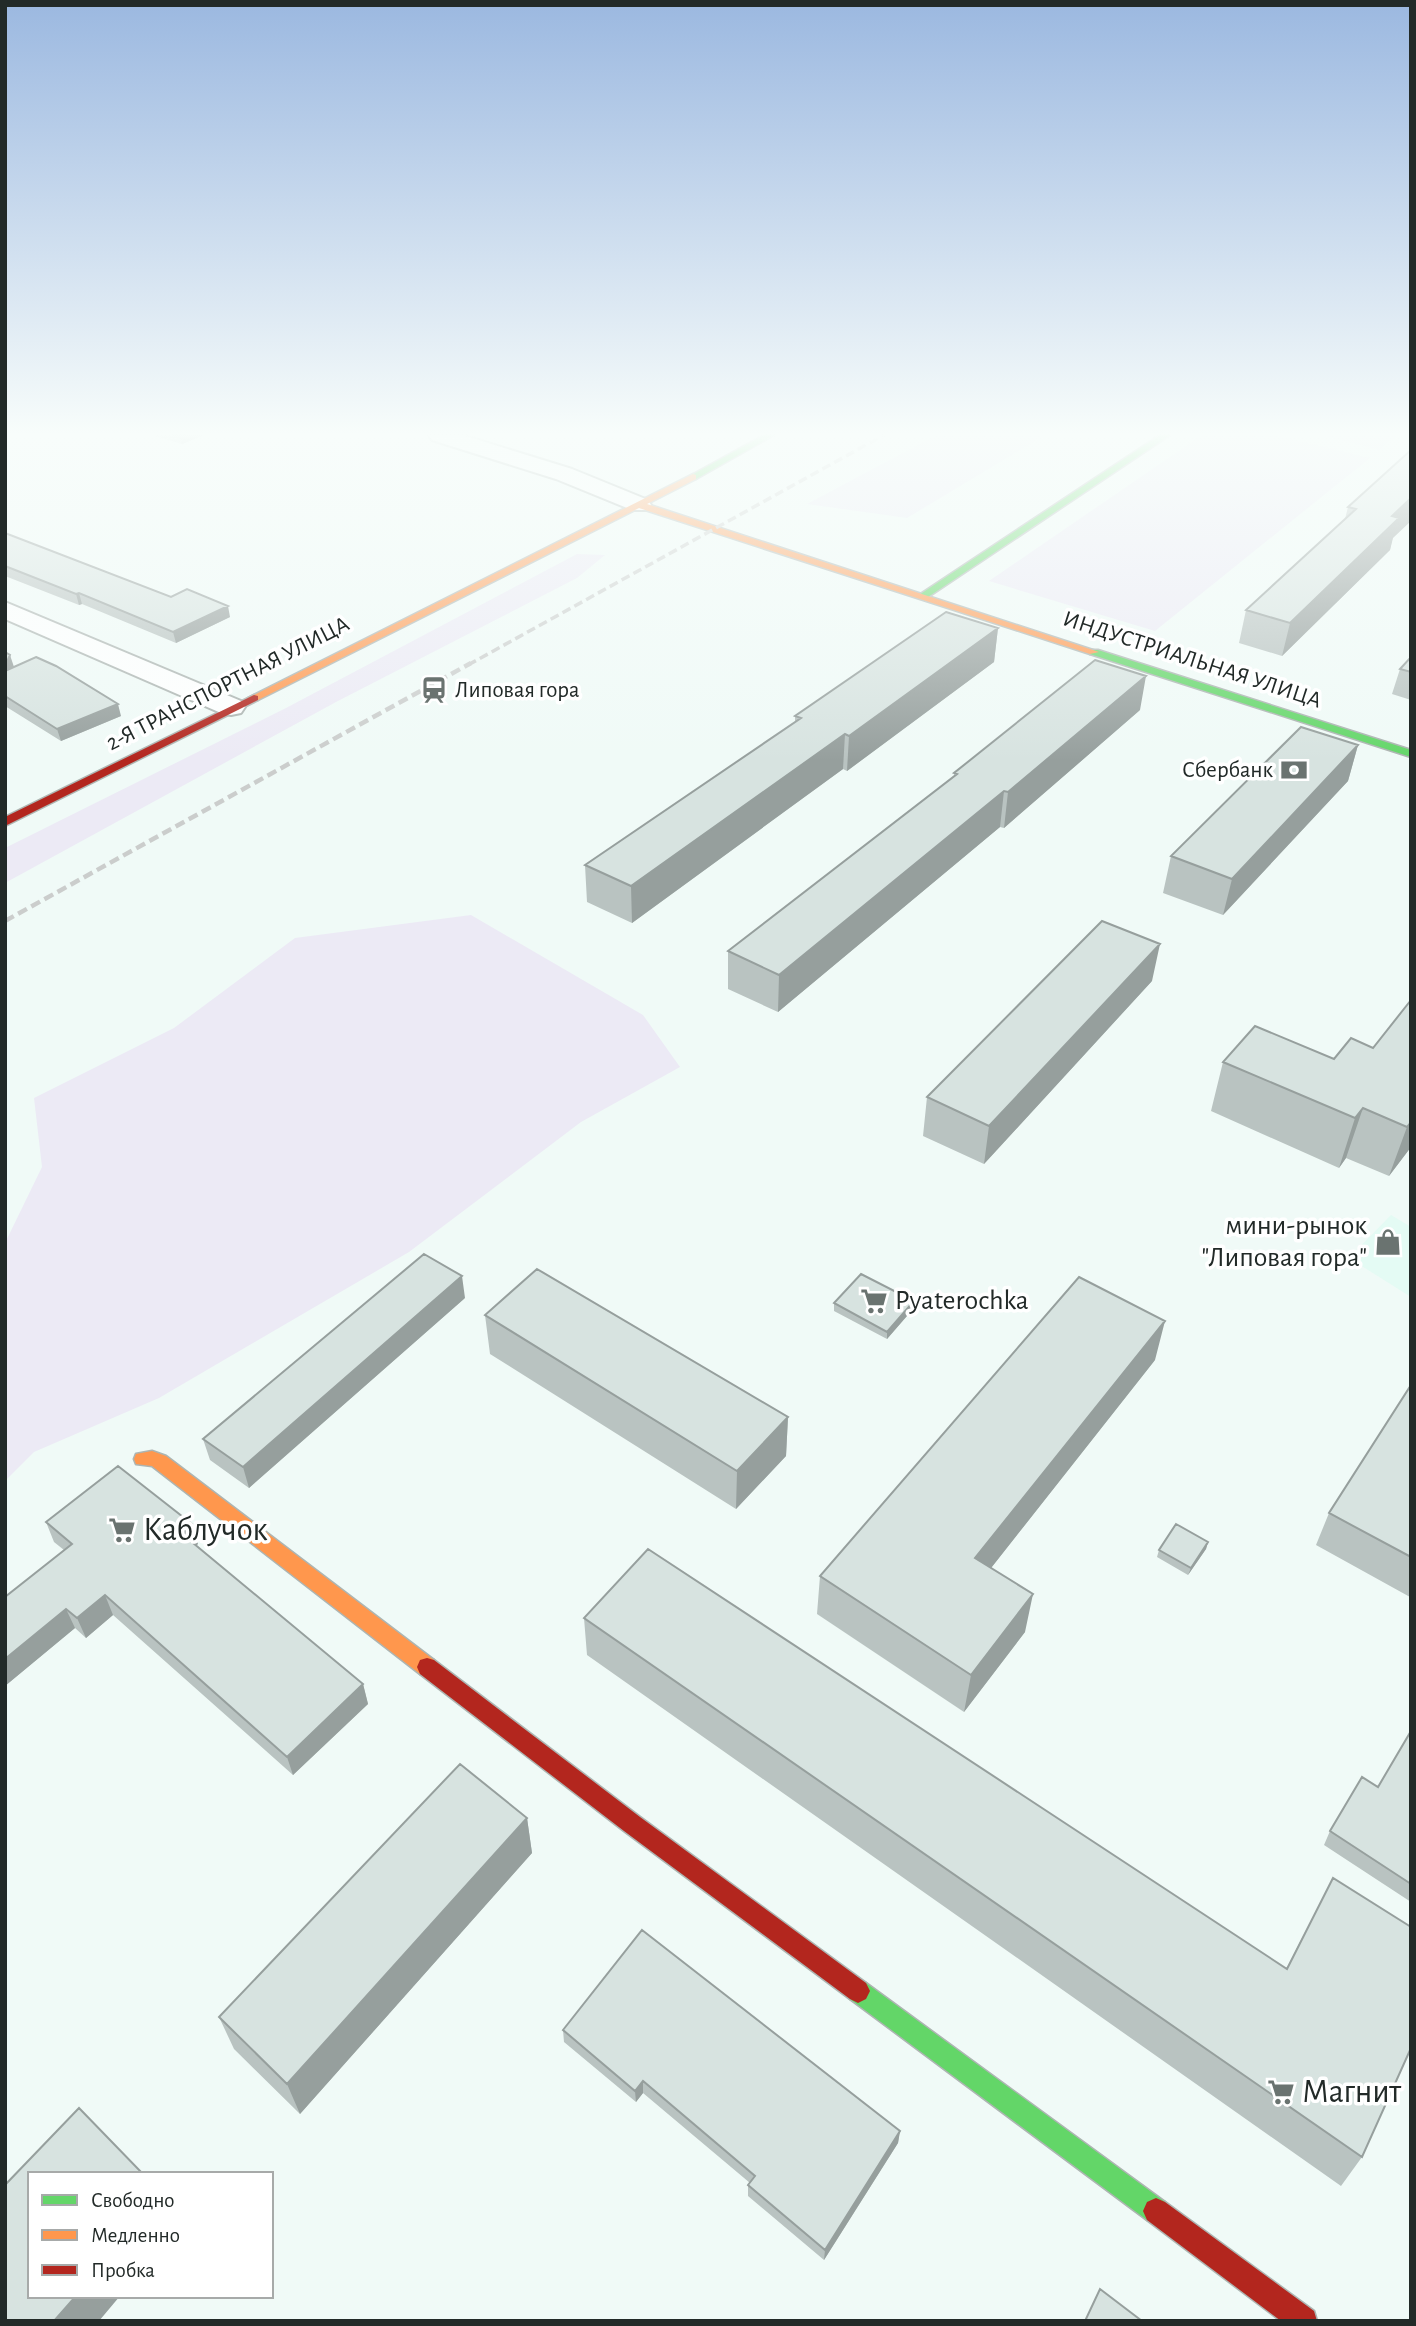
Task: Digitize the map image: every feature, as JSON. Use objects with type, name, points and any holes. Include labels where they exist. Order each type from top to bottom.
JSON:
[{"type":"street","name":"2-Я ТРАНСПОРТНАЯ УЛИЦА","points":[[5,822],[562,544]]},
{"type":"street","name":"ИНДУСТРИАЛЬНАЯ УЛИЦА","points":[[758,544],[1411,754]]},
{"type":"street","points":[[921,597],[1002,544]]},
{"type":"street","points":[[5,610],[231,707]]},
{"type":"street","points":[[144,1459],[159,1461],[632,1824],[1304,2321]]},
{"type":"shaded area","points":[[1044,544],[1264,544],[1155,631],[989,581]]},
{"type":"shaded area","points":[[577,554],[605,555],[577,578],[336,702],[5,883],[5,848],[286,708]]},
{"type":"shaded area","points":[[471,915],[643,1015],[680,1067],[581,1122],[409,1252],[159,1398],[34,1452],[5,1481],[5,1243],[42,1167],[34,1098],[174,1028],[295,938]]},
{"type":"shaded area","name":"мини-рынок \"Липовая гора\"","points":[[1391,1215],[1411,1227],[1411,1297],[1349,1258]]},
{"type":"building","points":[[5,544],[32,544],[171,597],[187,589],[228,606],[173,632],[5,566]]},
{"type":"building","points":[[1318,544],[1372,544],[1290,623],[1246,610]]},
{"type":"building","points":[[946,612],[998,628],[849,736],[845,734],[631,886],[585,865],[801,718],[795,716]]},
{"type":"building","points":[[5,652],[10,655],[5,666]]},
{"type":"building","points":[[36,657],[56,666],[118,704],[57,729],[5,696],[5,671]]},
{"type":"building","points":[[1411,657],[1411,672],[1400,669]]},
{"type":"building","points":[[1095,660],[1146,676],[1008,792],[1004,791],[779,975],[728,951],[957,774],[954,773]]},
{"type":"building","points":[[1301,727],[1358,745],[1232,879],[1171,856]]},
{"type":"building","points":[[1102,921],[1160,944],[989,1126],[927,1097]]},
{"type":"building","points":[[1411,1000],[1411,1122],[1407,1127],[1363,1108],[1355,1118],[1223,1062],[1255,1026],[1334,1059],[1351,1038],[1373,1048]]},
{"type":"building","points":[[424,1254],[462,1276],[243,1467],[203,1439]]},
{"type":"building","points":[[537,1269],[788,1417],[737,1471],[485,1315]]},
{"type":"building","points":[[861,1274],[914,1301],[887,1332],[834,1303]]},
{"type":"building","points":[[1079,1277],[1165,1321],[975,1558],[1033,1594],[971,1675],[820,1576]]},
{"type":"building","points":[[1411,1385],[1411,1557],[1329,1513]]},
{"type":"building","points":[[118,1466],[192,1524],[181,1533],[363,1684],[287,1757],[105,1595],[77,1618],[66,1609],[5,1659],[5,1597],[72,1544],[46,1522]]},
{"type":"building","points":[[1176,1524],[1208,1542],[1191,1568],[1159,1550]]},
{"type":"building","points":[[648,1549],[1287,1969],[1333,1878],[1411,1927],[1411,2048],[1362,2157],[584,1618]]},
{"type":"building","points":[[1411,1731],[1411,1884],[1330,1831],[1362,1777],[1378,1787]]},
{"type":"building","points":[[460,1764],[527,1818],[287,2084],[219,2017]]},
{"type":"building","points":[[642,1930],[900,2131],[825,2250],[748,2185],[755,2176],[643,2081],[635,2091],[563,2030]]},
{"type":"building","points":[[79,2108],[141,2172],[28,2172],[28,2298],[74,2298],[54,2321],[5,2321],[5,2185]]},
{"type":"building","points":[[1100,2289],[1142,2321],[1085,2321]]},
{"type":"railway","points":[[468,665],[688,544]]},
{"type":"railway","points":[[5,921],[471,663]]},
{"type":"traffic: fast","points":[[921,597],[1002,544]]},
{"type":"traffic: fast","points":[[1094,652],[1411,754]]},
{"type":"traffic: fast","points":[[858,1991],[1156,2211]]},
{"type":"traffic: slow","points":[[254,698],[561,544]]},
{"type":"traffic: slow","points":[[759,544],[1094,652]]},
{"type":"traffic: slow","points":[[143,1459],[152,1458],[159,1461],[427,1667]]},
{"type":"traffic: jam","points":[[5,822],[254,698]]},
{"type":"traffic: jam","points":[[427,1667],[632,1824],[858,1991]]},
{"type":"traffic: jam","points":[[1156,2211],[1304,2321]]},
{"type":"place","name":"Липовая гора","points":[[434,690]]},
{"type":"place","name":"Сбербанк","points":[[1294,770]]},
{"type":"place","name":"мини-рынок \"Липовая гора\"","points":[[1388,1242]]},
{"type":"place","name":"Pyaterochka","points":[[874,1301]]},
{"type":"place","name":"Каблучок","points":[[122,1530]]},
{"type":"place","name":"Магнит","points":[[1281,2092]]}]
